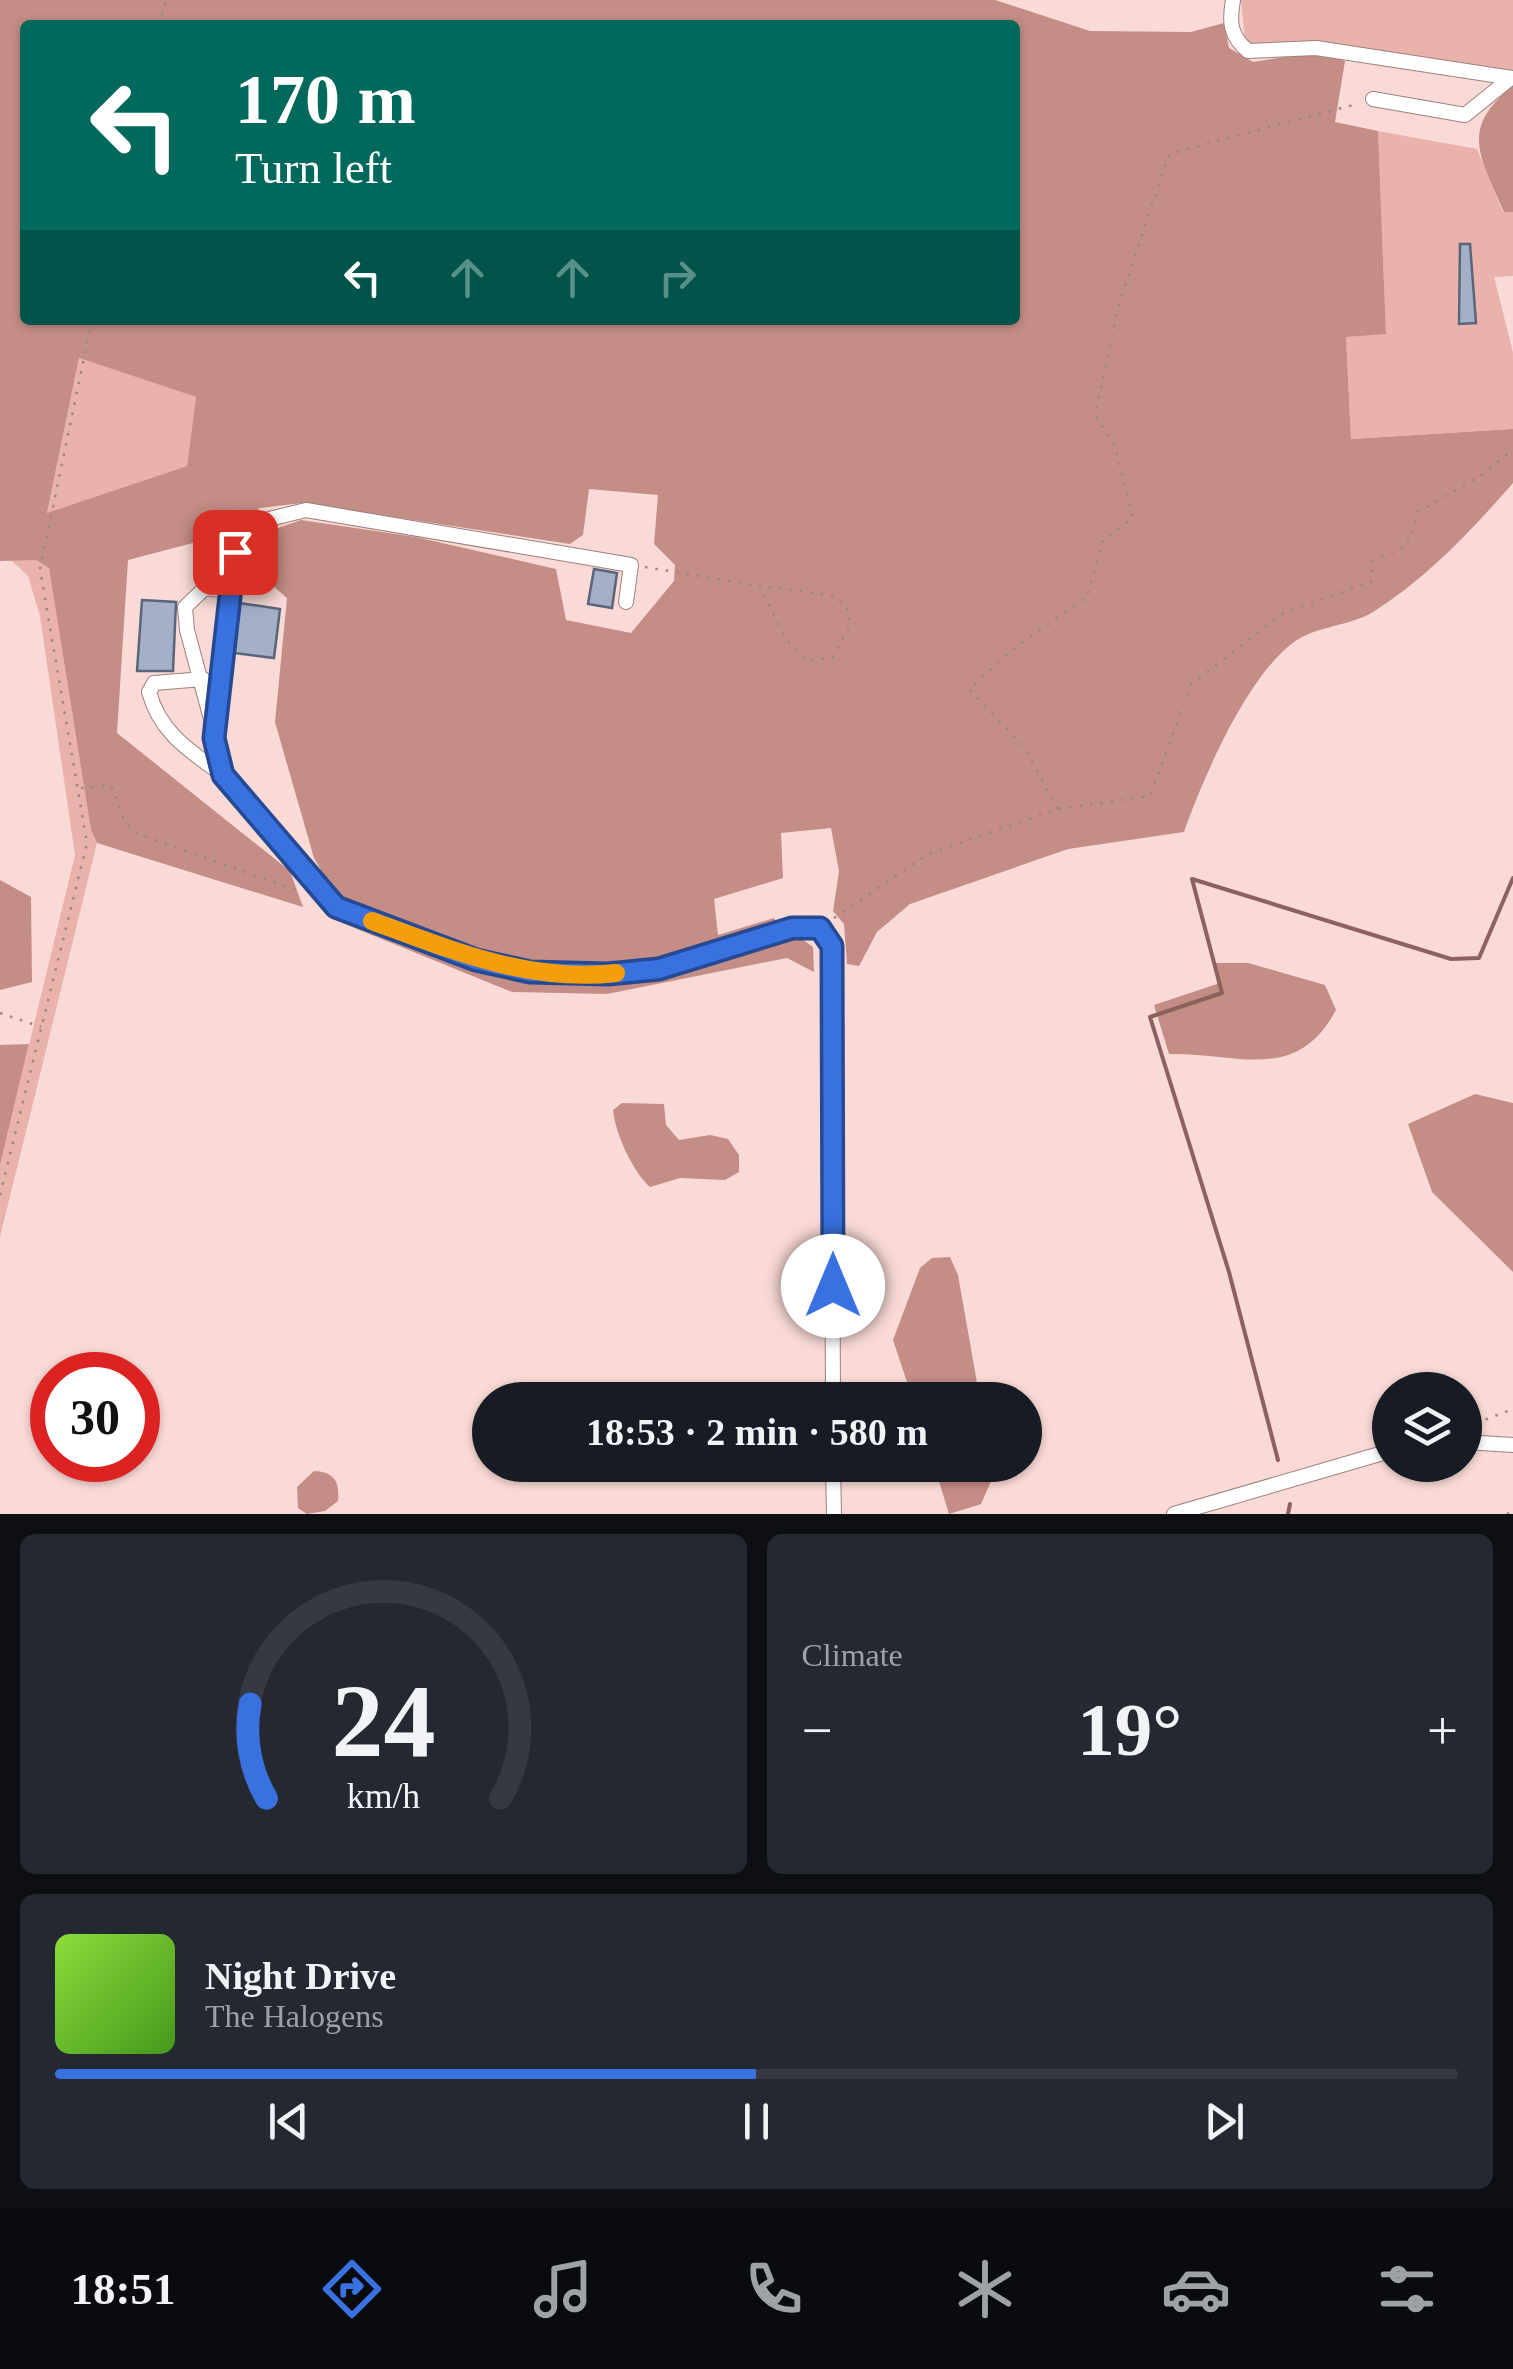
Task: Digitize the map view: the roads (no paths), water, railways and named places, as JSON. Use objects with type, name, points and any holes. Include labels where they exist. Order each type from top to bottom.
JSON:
[{"type":"street","points":[[1232,0],[1230,20],[1235,40],[1248,51],[1316,48],[1512,78]]},
{"type":"street","points":[[1373,99],[1464,115],[1512,78]]},
{"type":"street","points":[[214,738],[235,552],[257,522],[306,510],[631,565],[626,602]]},
{"type":"street","points":[[223,775],[203,679],[187,630],[185,607],[205,588],[231,591]]},
{"type":"street","points":[[203,679],[154,683],[149,692],[156,717],[176,740],[223,775],[302,864],[327,901],[476,960],[530,972],[608,974],[659,969],[792,928],[820,928],[832,946],[833,1382]]},
{"type":"street","points":[[1482,1443],[1513,1445]]},
{"type":"street","points":[[1174,1514],[1372,1457]]},
{"type":"street","points":[[833,1482],[834,1514]]},
{"type":"waterway","points":[[1278,1460],[1229,1272],[1150,1017],[1222,993],[1192,879],[1451,959],[1479,958],[1513,878]]},
{"type":"waterway","points":[[1288,1514],[1290,1504]]}]
